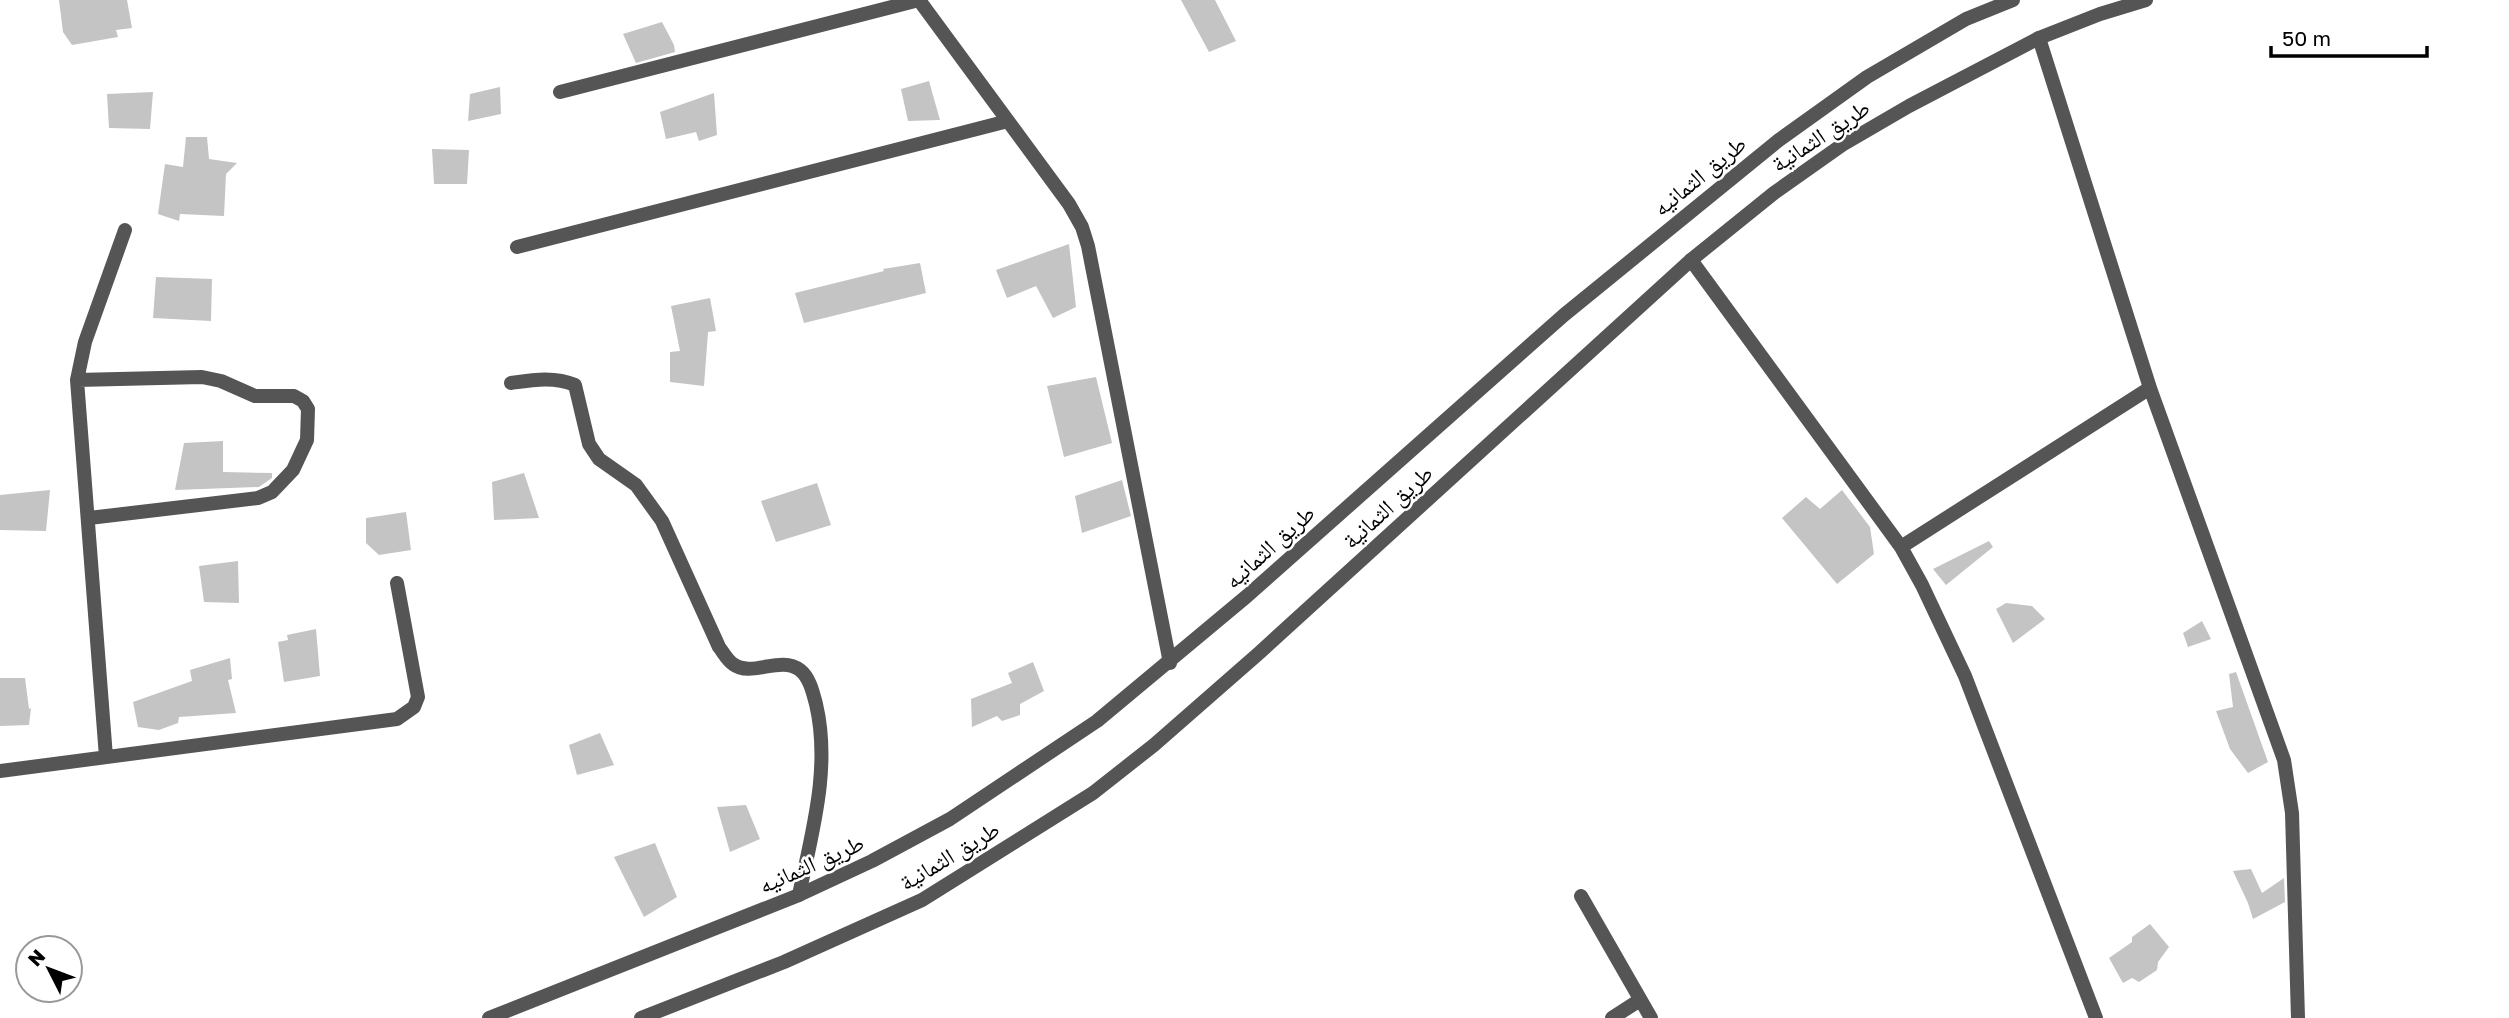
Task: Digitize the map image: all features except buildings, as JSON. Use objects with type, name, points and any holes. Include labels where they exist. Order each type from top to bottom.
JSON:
[{"type":"street","points":[[560,92],[919,0],[1069,204],[1082,226],[1170,663]]},
{"type":"street","name":"طريق الثمانيه","points":[[489,1018],[799,895],[872,861],[950,818],[1097,721],[1170,663],[1564,315],[1779,140],[1867,77],[1966,19],[2012,0]]},
{"type":"street","name":"طريق الثمانية","points":[[641,1018],[784,962],[922,900],[1093,793],[1154,746],[1691,260],[1774,193],[1842,145],[1909,106],[2039,38],[2100,14],[2146,0]]},
{"type":"street","points":[[2039,38],[2150,387],[2284,760],[2292,813],[2298,1018]]},
{"type":"street","points":[[517,247],[1008,121]]},
{"type":"street","points":[[106,757],[77,380],[85,342],[125,230]]},
{"type":"street","points":[[1691,260],[1901,547],[1922,585],[1965,676],[2096,1018]]},
{"type":"street","points":[[77,380],[202,377],[221,381],[255,396],[294,396],[308,408],[307,440],[293,470],[272,492],[258,498],[89,518]]},
{"type":"street","points":[[511,383],[541,379],[565,380],[575,384],[589,444],[599,459],[636,485],[662,521],[719,647],[732,664],[744,669],[781,664],[791,666],[800,670],[808,680],[819,718],[822,767],[799,895]]},
{"type":"street","points":[[1901,547],[2150,387]]},
{"type":"street","points":[[0,771],[397,719],[414,707],[418,697],[397,583]]},
{"type":"street","points":[[1581,896],[1651,1018]]},
{"type":"street","points":[[1612,1018],[1640,1000]]}]
